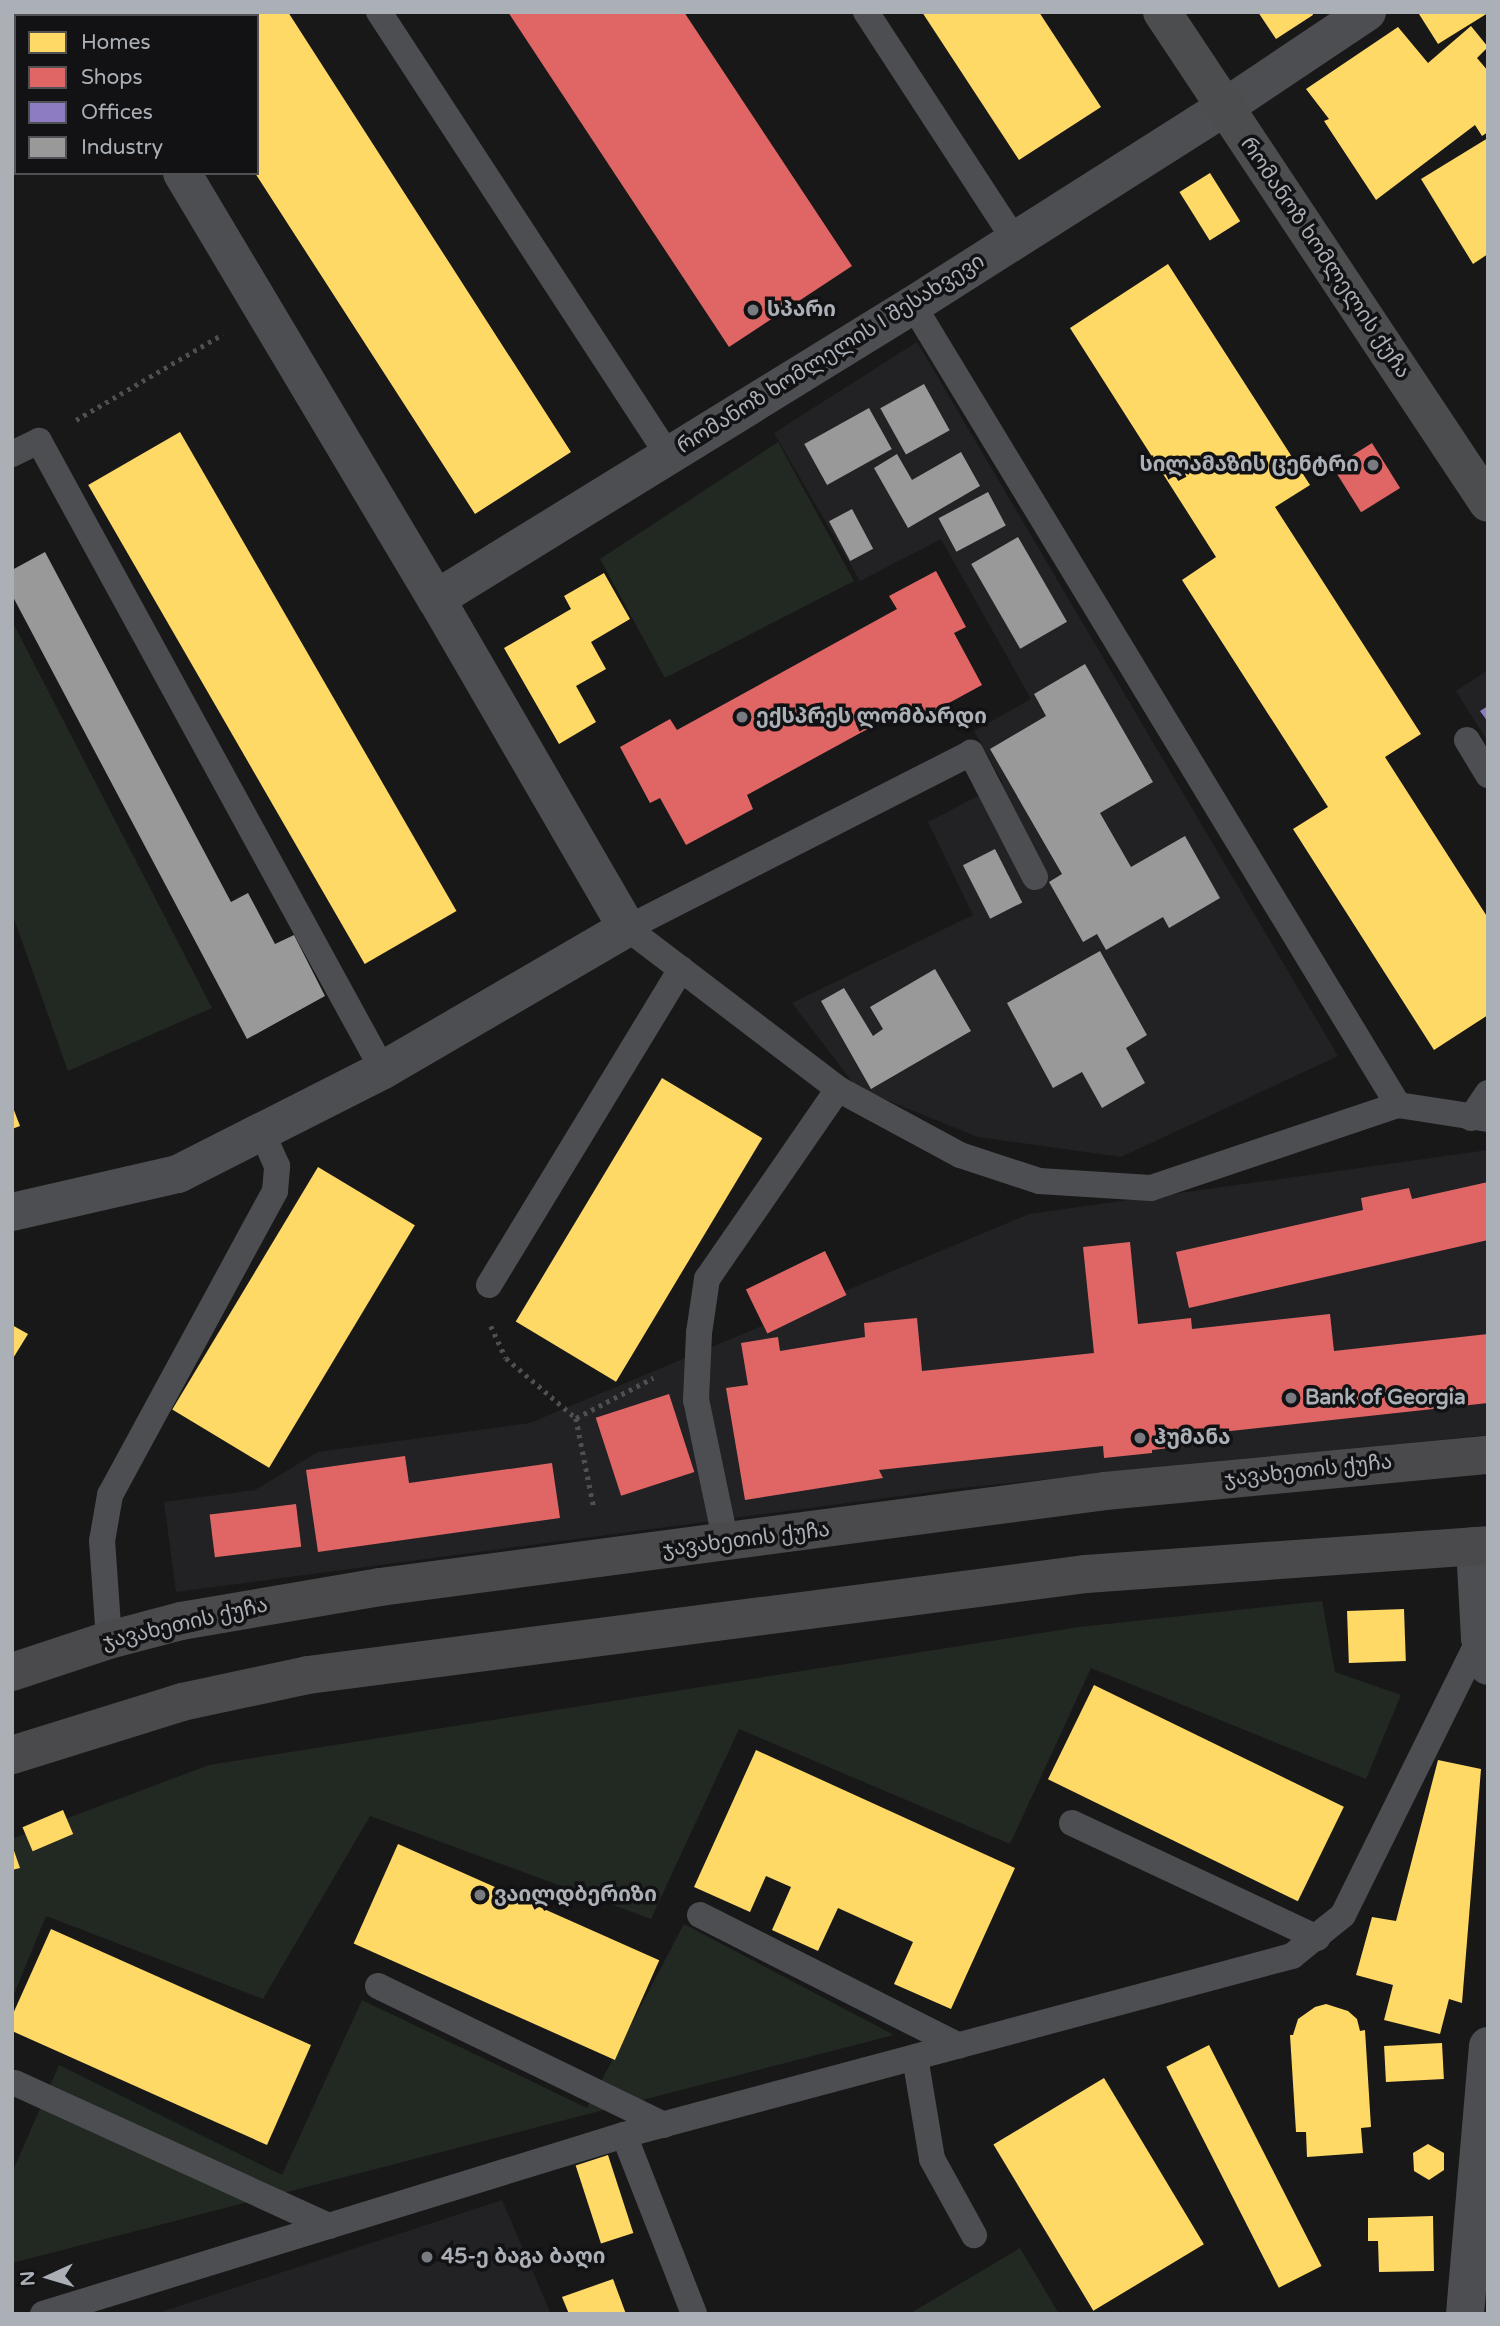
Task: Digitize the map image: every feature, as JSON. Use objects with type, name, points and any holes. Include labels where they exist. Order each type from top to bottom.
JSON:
[{"type":"main road","name":"ჯავახეთის ქუჩა","points":[[12,1672],[109,1640],[181,1621],[272,1604],[1105,1491],[1488,1455]]},
{"type":"main road","points":[[12,1755],[182,1702],[308,1675],[1087,1574],[1481,1546]]},
{"type":"street","name":"რომანოზ ხომლელის ქუჩა","points":[[1162,12],[1488,503]]},
{"type":"street","name":"რომანოზ ხომლელის I შესახვევი","points":[[436,599],[913,305],[1225,107],[1367,12]]},
{"type":"street","points":[[12,1212],[178,1174],[383,1070],[627,928],[436,599],[183,175]]},
{"type":"street","points":[[1481,1546],[1484,1652]]},
{"type":"street","points":[[1465,2314],[1488,2046]]},
{"type":"lane","points":[[379,12],[668,455]]},
{"type":"lane","points":[[866,12],[1014,239]]},
{"type":"lane","points":[[913,305],[1398,1105]]},
{"type":"lane","points":[[12,454],[39,441],[383,1070]]},
{"type":"lane","points":[[1467,740],[1488,775]]},
{"type":"lane","points":[[1035,877],[971,754],[627,928],[838,1089],[960,1155],[1039,1181],[1152,1188],[1398,1105],[1479,1119],[1488,1093]]},
{"type":"lane","points":[[489,1286],[681,969]]},
{"type":"lane","points":[[726,1543],[696,1400],[706,1279],[838,1089]]},
{"type":"lane","points":[[109,1640],[102,1541],[110,1495],[275,1191],[277,1166],[263,1133]]},
{"type":"lane","points":[[43,2314],[624,2135],[1292,1956],[1343,1915],[1484,1652]]},
{"type":"lane","points":[[1072,1823],[1317,1938]]},
{"type":"lane","points":[[700,1915],[959,2046]]},
{"type":"lane","points":[[378,1986],[664,2125]]},
{"type":"lane","points":[[915,2057],[932,2159],[974,2235]]},
{"type":"lane","points":[[15,2083],[329,2226]]},
{"type":"lane","points":[[624,2135],[694,2314]]},
{"type":"path","points":[[39,441],[262,310]]},
{"type":"path","points":[[489,1286],[491,1324],[506,1358],[576,1418],[604,1557]]},
{"type":"path","points":[[576,1418],[653,1378],[697,1373]]},
{"type":"shaded area","points":[[917,342],[1338,1056],[1121,1157],[978,1137],[857,1088],[792,1003],[973,915],[928,822],[1003,783],[974,731],[1031,699],[941,539],[860,581],[774,433]]},
{"type":"shaded area","points":[[778,442],[854,581],[665,678],[600,559]]},
{"type":"shaded area","points":[[12,621],[212,1008],[68,1071],[12,913]]},
{"type":"shaded area","points":[[1488,670],[1488,742],[1456,691]]},
{"type":"shaded area","points":[[1488,1150],[1488,1435],[961,1488],[176,1592],[164,1502],[255,1490],[318,1452],[530,1423],[1029,1214]]},
{"type":"shaded area","points":[[1322,1601],[1335,1672],[1401,1695],[1366,1779],[1091,1668],[1010,1844],[739,1729],[651,1919],[370,1816],[263,1999],[46,1916],[12,1999],[12,1839],[209,1765],[1079,1627]]},
{"type":"shaded area","points":[[684,1924],[894,2035],[12,2263],[12,2173],[59,2065],[282,2175],[362,2000],[587,2108]]},
{"type":"shaded area","name":"45-ე ბაგა ბაღი","points":[[502,2200],[551,2314],[155,2314]]},
{"type":"shaded area","points":[[1020,2248],[1059,2314],[909,2314]]},
{"type":"building: Homes","points":[[151,12],[288,12],[571,452],[475,514],[256,175],[259,175],[259,14]]},
{"type":"building: Homes","points":[[922,12],[1039,12],[1101,107],[1019,160]]},
{"type":"building: Homes","points":[[1258,12],[1312,12],[1313,15],[1276,39]]},
{"type":"building: Homes","points":[[1488,13],[1438,44],[1419,14]]},
{"type":"building: Homes","points":[[1471,26],[1488,47],[1477,58],[1488,71],[1488,132],[1482,136],[1475,125],[1376,200],[1324,121],[1329,119],[1306,89],[1398,27],[1428,63]]},
{"type":"building: Homes","points":[[1488,138],[1488,254],[1473,264],[1421,179]]},
{"type":"building: Homes","points":[[1210,173],[1240,221],[1210,240],[1179,192]]},
{"type":"building: Homes","points":[[1168,264],[1310,485],[1275,507],[1421,734],[1385,757],[1488,918],[1488,1015],[1434,1050],[1293,829],[1328,807],[1182,580],[1216,557],[1070,328]]},
{"type":"building: Homes","points":[[180,432],[457,911],[365,964],[88,485]]},
{"type":"building: Homes","points":[[604,573],[630,619],[591,642],[606,669],[576,686],[596,722],[559,744],[504,648],[571,609],[564,596]]},
{"type":"building: Homes","points":[[662,1078],[762,1138],[616,1382],[516,1321]]},
{"type":"building: Homes","points":[[12,1105],[20,1126],[12,1129]]},
{"type":"building: Homes","points":[[318,1167],[415,1225],[269,1468],[172,1410]]},
{"type":"building: Homes","points":[[12,1325],[28,1334],[12,1360]]},
{"type":"building: Homes","points":[[1404,1609],[1406,1661],[1349,1663],[1347,1611]]},
{"type":"building: Homes","points":[[1094,1685],[1344,1807],[1298,1901],[1048,1779]]},
{"type":"building: Homes","points":[[756,1750],[1015,1868],[951,2009],[894,1984],[913,1942],[838,1908],[818,1951],[772,1930],[791,1887],[766,1876],[750,1912],[694,1887]]},
{"type":"building: Homes","points":[[1438,1760],[1481,1769],[1462,2003],[1449,1999],[1440,2034],[1384,2020],[1393,1985],[1356,1975],[1372,1917],[1396,1921]]},
{"type":"building: Homes","points":[[63,1810],[73,1834],[33,1851],[22,1827]]},
{"type":"building: Homes","points":[[398,1844],[659,1960],[615,2060],[354,1944]]},
{"type":"building: Homes","points":[[12,1845],[20,1868],[12,1870]]},
{"type":"building: Homes","points":[[51,1929],[311,2045],[267,2145],[12,2031],[12,2016]]},
{"type":"building: Homes","points":[[1326,2004],[1348,2011],[1357,2019],[1360,2031],[1365,2030],[1371,2127],[1361,2128],[1363,2153],[1307,2157],[1306,2132],[1296,2132],[1290,2035],[1293,2035],[1298,2019],[1315,2007]]},
{"type":"building: Homes","points":[[1442,2043],[1444,2079],[1386,2082],[1384,2046]]},
{"type":"building: Homes","points":[[1209,2045],[1322,2266],[1279,2288],[1166,2067]]},
{"type":"building: Homes","points":[[1104,2078],[1204,2244],[1093,2311],[993,2144]]},
{"type":"building: Homes","points":[[1428,2144],[1444,2153],[1444,2170],[1429,2180],[1414,2171],[1413,2153]]},
{"type":"building: Homes","points":[[608,2155],[633,2233],[601,2243],[576,2166]]},
{"type":"building: Homes","points":[[1433,2216],[1434,2271],[1379,2272],[1378,2241],[1368,2241],[1368,2218]]},
{"type":"building: Homes","points":[[613,2279],[626,2314],[569,2314],[562,2297]]},
{"type":"building: Shops","points":[[508,12],[684,12],[852,266],[729,347]]},
{"type":"building: Shops","points":[[1372,443],[1400,488],[1361,512],[1333,467]]},
{"type":"building: Shops","points":[[936,571],[966,627],[954,633],[982,685],[914,722],[906,708],[747,795],[753,809],[686,845],[660,798],[650,803],[620,747],[670,719],[677,730],[897,609],[889,596]]},
{"type":"building: Shops","points":[[1488,1182],[1488,1240],[1189,1308],[1176,1252],[1363,1210],[1361,1198],[1409,1188],[1412,1199]]},
{"type":"building: Shops","points":[[1130,1242],[1138,1324],[1191,1318],[1192,1329],[1330,1314],[1334,1351],[1488,1334],[1488,1403],[1203,1434],[1204,1444],[1152,1450],[1152,1453],[1104,1458],[1103,1446],[879,1470],[883,1478],[745,1500],[726,1388],[748,1385],[741,1343],[778,1337],[780,1351],[865,1337],[864,1323],[917,1318],[922,1371],[1094,1353],[1083,1247]]},
{"type":"building: Shops","points":[[825,1251],[846,1295],[767,1334],[746,1290]]},
{"type":"building: Shops","points":[[669,1394],[694,1472],[621,1496],[596,1418]]},
{"type":"building: Shops","points":[[405,1456],[409,1483],[552,1463],[560,1518],[318,1552],[306,1470]]},
{"type":"building: Shops","points":[[296,1504],[301,1547],[215,1557],[210,1515]]},
{"type":"building: Offices","points":[[1488,706],[1488,722],[1480,711]]},
{"type":"building: Industry","points":[[924,384],[950,430],[906,455],[880,408]]},
{"type":"building: Industry","points":[[869,408],[892,449],[827,485],[804,444]]},
{"type":"building: Industry","points":[[961,452],[980,486],[908,528],[874,468],[897,454],[912,480]]},
{"type":"building: Industry","points":[[988,492],[1006,526],[956,552],[939,518]]},
{"type":"building: Industry","points":[[852,509],[873,549],[850,561],[829,521]]},
{"type":"building: Industry","points":[[1018,537],[1067,622],[1020,649],[971,564]]},
{"type":"building: Industry","points":[[45,552],[231,902],[248,893],[275,944],[294,935],[325,996],[247,1039],[12,595],[12,570]]},
{"type":"building: Industry","points":[[1085,664],[1153,782],[1100,813],[1131,867],[1185,836],[1220,898],[1169,928],[1163,917],[1106,950],[1097,934],[1083,942],[1049,882],[1062,874],[990,749],[1046,716],[1034,694]]},
{"type":"building: Industry","points":[[995,849],[1022,902],[990,919],[963,865]]},
{"type":"building: Industry","points":[[1100,951],[1147,1035],[1126,1048],[1145,1083],[1102,1108],[1082,1072],[1053,1088],[1007,1003]]},
{"type":"building: Industry","points":[[935,969],[971,1031],[871,1089],[821,1001],[844,988],[873,1036],[883,1029],[870,1007]]},
{"type":"place","name":"სპარი","points":[[753,310]]},
{"type":"place","name":"სილამაზის ცენტრი","points":[[1373,465]]},
{"type":"place","name":"ექსპრეს ლომბარდი","points":[[742,717]]},
{"type":"place","name":"Bank of Georgia","points":[[1291,1398]]},
{"type":"place","name":"ჰუმანა","points":[[1140,1438]]},
{"type":"place","name":"ვაილდბერიზი","points":[[480,1895]]},
{"type":"place","name":"45-ე ბაგა ბაღი","points":[[427,2257]]}]
